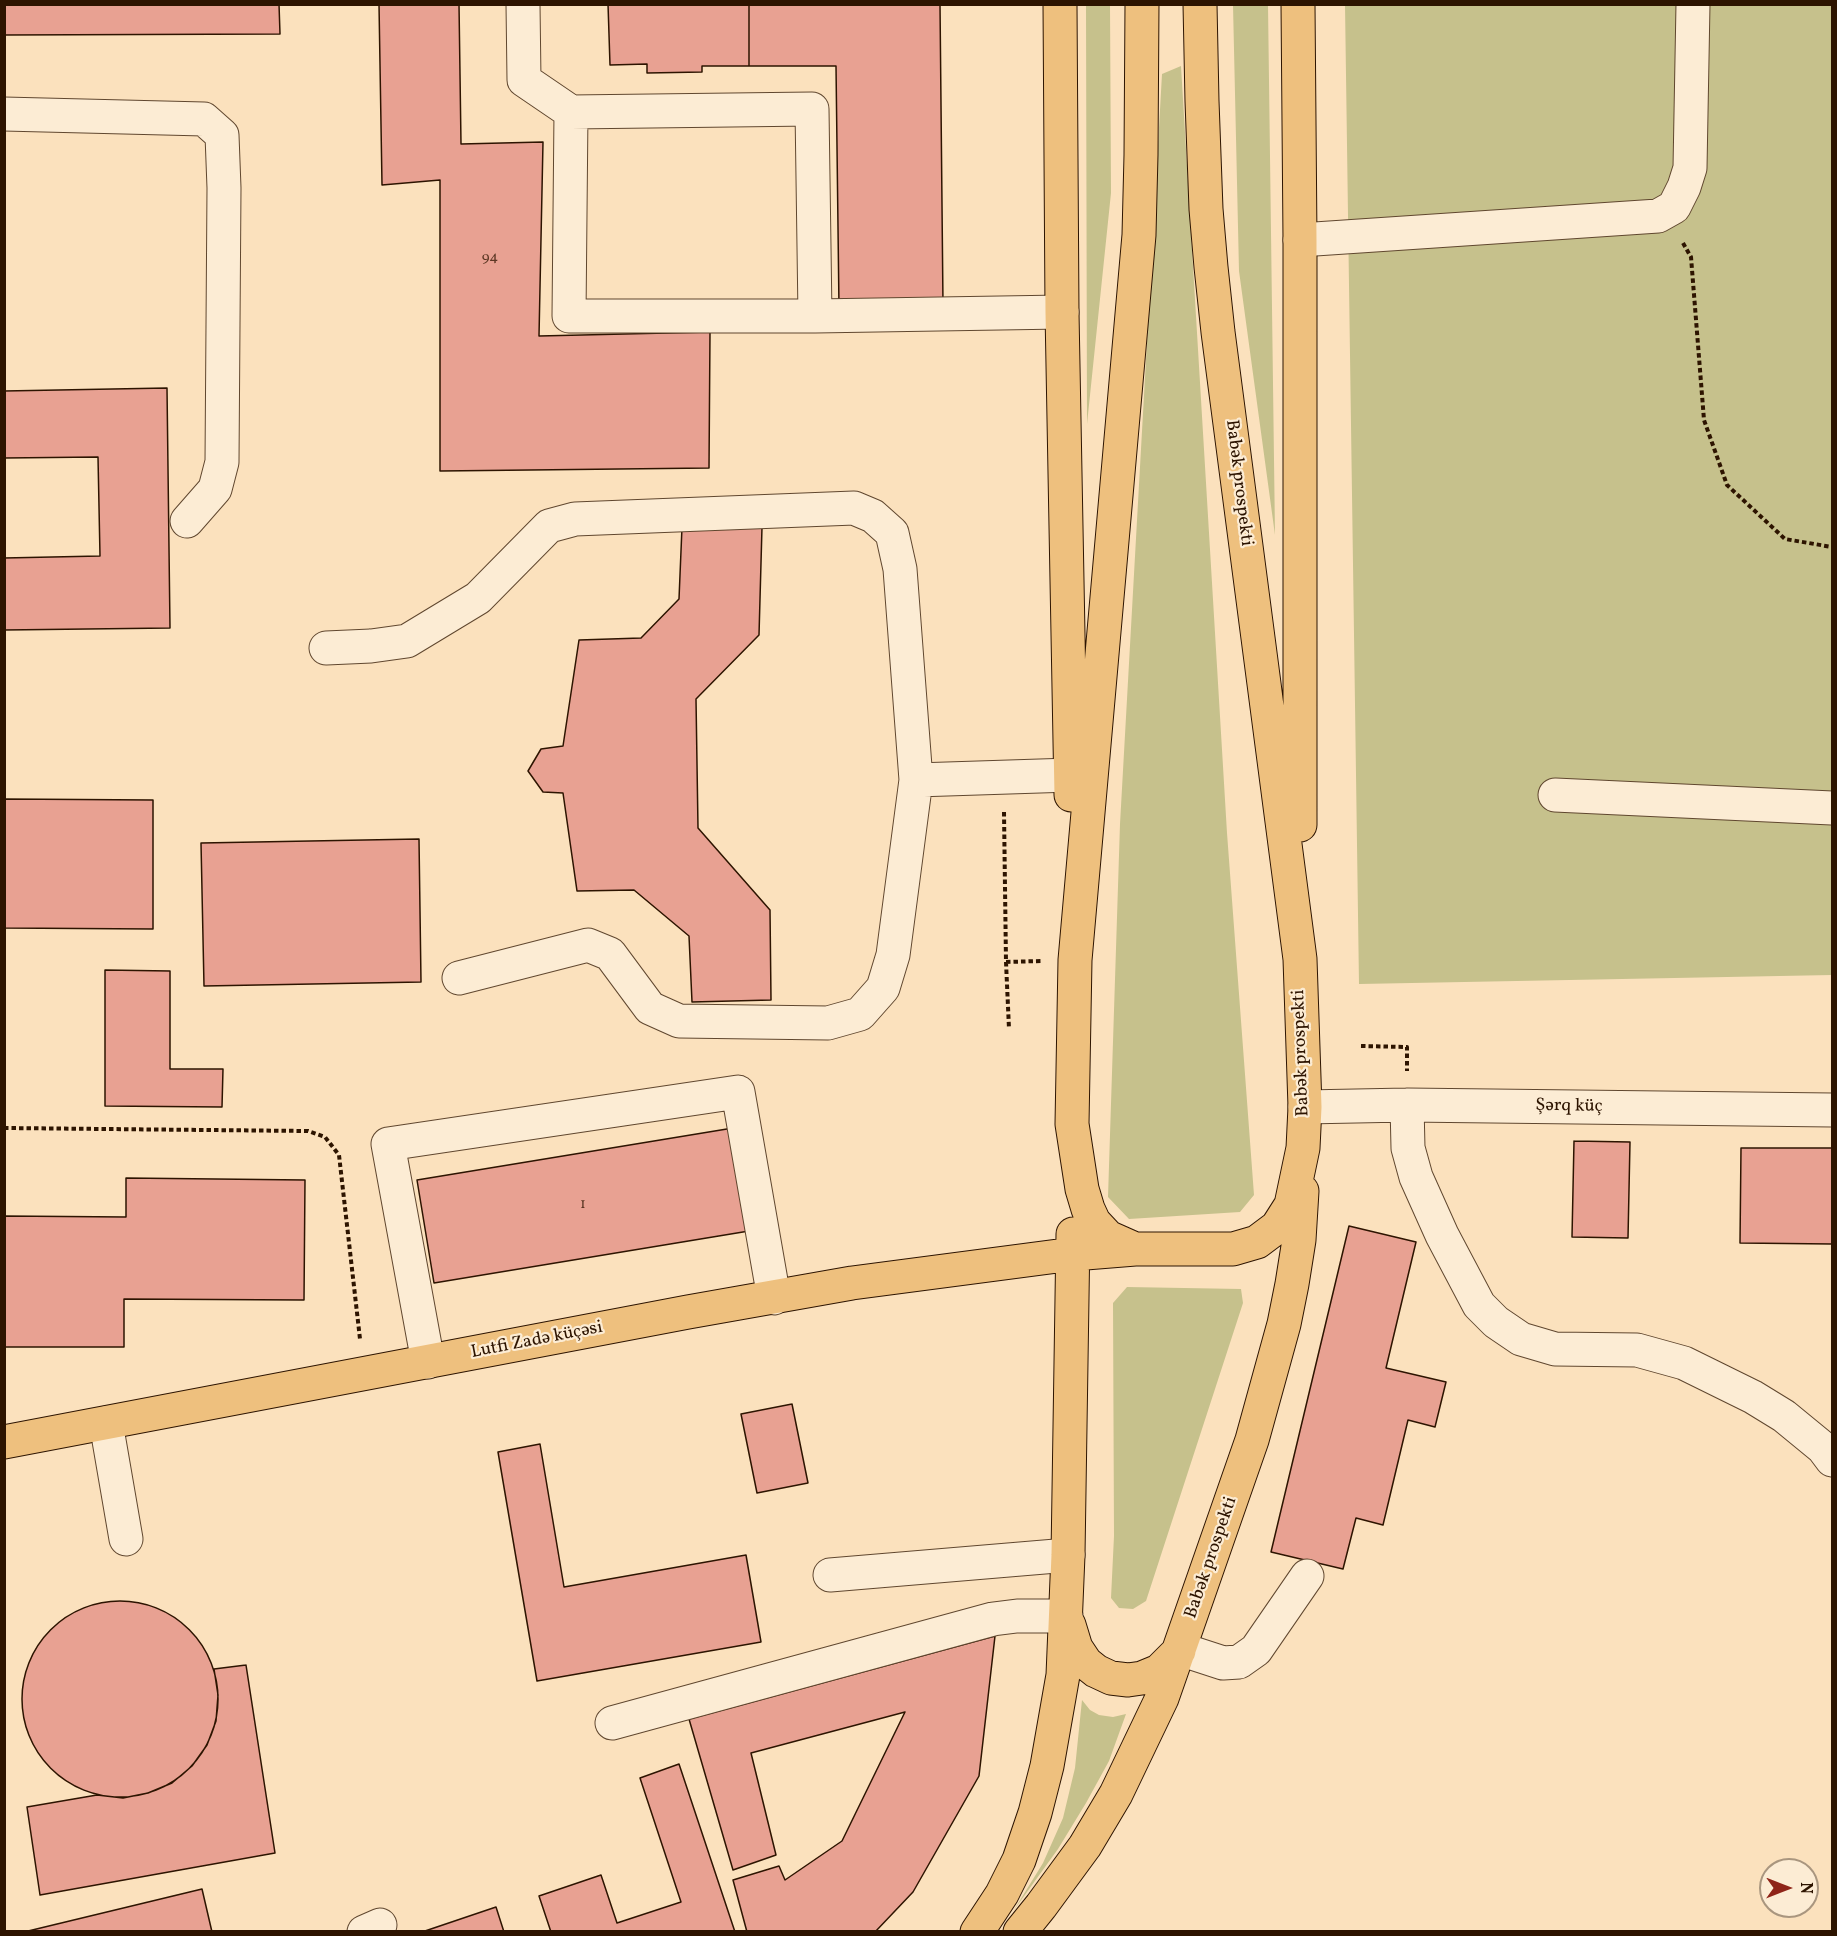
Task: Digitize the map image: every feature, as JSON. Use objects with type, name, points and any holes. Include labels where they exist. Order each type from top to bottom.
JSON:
[{"type":"main road","name":"Babək prospekti","points":[[977,1932],[1002,1894],[1019,1860],[1035,1813],[1057,1715],[1063,1675],[1066,1616],[1073,1254],[1074,960],[1062,312],[1060,4]]},
{"type":"main road","name":"Babək prospekti","points":[[1074,960],[1139,235],[1142,143],[1142,4]]},
{"type":"main road","name":"Babək prospekti","points":[[1200,4],[1206,209],[1217,322],[1300,959]]},
{"type":"main road","name":"Babək prospekti","points":[[1020,1932],[1085,1846],[1116,1794],[1162,1698],[1252,1440],[1284,1324],[1299,1240],[1305,1107],[1300,959],[1298,4]]},
{"type":"main road","name":"Babək prospekti","points":[[1072,1124],[1083,1189],[1094,1222],[1108,1237],[1135,1249],[1233,1249],[1257,1242],[1277,1227],[1291,1205],[1304,1148]]},
{"type":"main road","name":"Lutfi Zadə küçəsi","points":[[4,1442],[852,1283],[1073,1254],[1135,1249]]},
{"type":"main road","points":[[1066,1616],[1076,1648],[1086,1663],[1111,1678],[1128,1680],[1142,1678],[1159,1671],[1180,1649]]},
{"type":"street","points":[[523,4],[524,80],[571,112],[812,109],[816,316]]},
{"type":"street","points":[[1300,240],[1658,216],[1674,207],[1684,188],[1690,168],[1693,4]]},
{"type":"street","points":[[571,112],[569,316],[816,316],[1062,312]]},
{"type":"street","points":[[4,114],[204,119],[222,135],[224,188],[222,462],[215,489],[187,521]]},
{"type":"street","points":[[326,648],[371,646],[407,641],[478,598],[549,526],[576,519],[854,508],[873,516],[892,533],[900,568],[916,780],[893,955],[883,988],[860,1014],[828,1023],[679,1021],[650,1008],[610,954],[588,945],[459,978]]},
{"type":"street","points":[[916,780],[1071,775]]},
{"type":"street","points":[[1555,795],[1833,808]]},
{"type":"street","points":[[428,1362],[388,1144],[738,1092],[774,1298]]},
{"type":"street","points":[[1407,1105],[1408,1148],[1416,1177],[1442,1235],[1479,1305],[1496,1322],[1521,1339],[1555,1349],[1637,1350],[1684,1363],[1753,1397],[1784,1416],[1823,1448],[1833,1460]]},
{"type":"street","name":"Şərq küç","points":[[1305,1107],[1407,1105],[1833,1110]]},
{"type":"street","points":[[106,1423],[126,1539]]},
{"type":"street","points":[[830,1575],[1068,1555]]},
{"type":"street","points":[[1180,1649],[1223,1663],[1239,1662],[1256,1650],[1306,1576]]},
{"type":"street","points":[[612,1724],[993,1619],[1017,1616],[1066,1616]]},
{"type":"path","points":[[1658,216],[1680,237],[1691,257],[1704,420],[1727,486],[1785,539],[1833,548]]},
{"type":"path","points":[[1003,777],[1009,1029]]},
{"type":"path","points":[[1006,962],[1074,960]]},
{"type":"path","points":[[1360,1046],[1407,1047]]},
{"type":"path","points":[[4,1128],[308,1131],[325,1137],[339,1155],[364,1374]]},
{"type":"shaded area","points":[[1086,5],[1110,5],[1111,193],[1087,424]]},
{"type":"shaded area","points":[[1233,5],[1268,5],[1275,535],[1239,271]]},
{"type":"shaded area","points":[[1345,5],[1832,5],[1832,975],[1359,984]]},
{"type":"shaded area","points":[[1181,66],[1227,833],[1254,1195],[1240,1212],[1129,1219],[1108,1197],[1120,824],[1162,74]]},
{"type":"shaded area","points":[[1127,1287],[1241,1289],[1243,1303],[1146,1601],[1133,1609],[1119,1608],[1111,1598],[1114,1536],[1113,1303]]},
{"type":"shaded area","points":[[1082,1700],[1090,1710],[1099,1715],[1113,1717],[1126,1714],[1109,1761],[1086,1803],[1058,1849],[1014,1910],[1043,1863],[1063,1818],[1075,1768]]},
{"type":"building","points":[[4,4],[279,4],[280,34],[4,35]]},
{"type":"building","points":[[379,4],[459,4],[461,144],[543,142],[539,336],[710,332],[709,468],[440,471],[440,180],[382,185]]},
{"type":"building","points":[[608,4],[749,4],[749,66],[702,66],[702,72],[647,73],[647,64],[610,65]]},
{"type":"building","points":[[749,4],[940,4],[943,305],[839,308],[836,66],[749,66]]},
{"type":"building","points":[[167,388],[170,628],[4,630],[4,558],[100,556],[98,457],[4,458],[4,391]]},
{"type":"building","points":[[682,527],[762,527],[759,635],[696,699],[698,828],[770,910],[771,1000],[692,1002],[689,936],[634,890],[577,891],[563,793],[543,792],[528,771],[541,749],[563,746],[579,640],[641,638],[679,599]]},
{"type":"building","points":[[4,799],[153,800],[153,929],[4,928]]},
{"type":"building","points":[[419,839],[421,982],[204,986],[201,843]]},
{"type":"building","points":[[105,970],[170,971],[170,1069],[223,1069],[222,1107],[105,1106]]},
{"type":"building","points":[[733,1128],[749,1231],[434,1283],[417,1180]]},
{"type":"building","points":[[1574,1141],[1630,1142],[1628,1238],[1572,1237]]},
{"type":"building","points":[[1741,1148],[1832,1148],[1832,1244],[1740,1243]]},
{"type":"building","points":[[126,1178],[305,1180],[304,1300],[124,1299],[124,1347],[4,1347],[4,1216],[126,1217]]},
{"type":"building","points":[[1349,1226],[1416,1242],[1386,1368],[1446,1382],[1435,1427],[1408,1420],[1383,1525],[1356,1518],[1343,1569],[1271,1552]]},
{"type":"building","points":[[792,1404],[808,1483],[757,1493],[741,1414]]},
{"type":"building","points":[[540,1444],[564,1587],[746,1555],[761,1642],[537,1681],[498,1452]]},
{"type":"building","points":[[110,1601],[130,1601],[158,1608],[175,1617],[190,1629],[202,1644],[211,1661],[218,1689],[218,1709],[211,1737],[202,1754],[190,1769],[175,1781],[158,1790],[130,1797],[110,1797],[82,1790],[65,1781],[50,1769],[38,1754],[29,1737],[22,1709],[22,1689],[29,1661],[38,1644],[50,1629],[65,1617],[82,1608]]},
{"type":"building","points":[[995,1636],[979,1776],[913,1892],[875,1932],[747,1932],[733,1880],[779,1866],[785,1880],[842,1841],[905,1712],[751,1753],[776,1855],[733,1870],[689,1719]]},
{"type":"building","points":[[246,1665],[275,1853],[40,1895],[27,1807],[97,1795],[123,1798],[148,1793],[172,1783],[192,1766],[207,1745],[216,1721],[218,1695],[214,1669]]},
{"type":"building","points":[[679,1764],[735,1932],[551,1932],[539,1896],[601,1875],[617,1923],[681,1902],[640,1778]]},
{"type":"building","points":[[202,1889],[212,1932],[24,1932]]},
{"type":"building","points":[[496,1907],[504,1932],[422,1932]]}]
